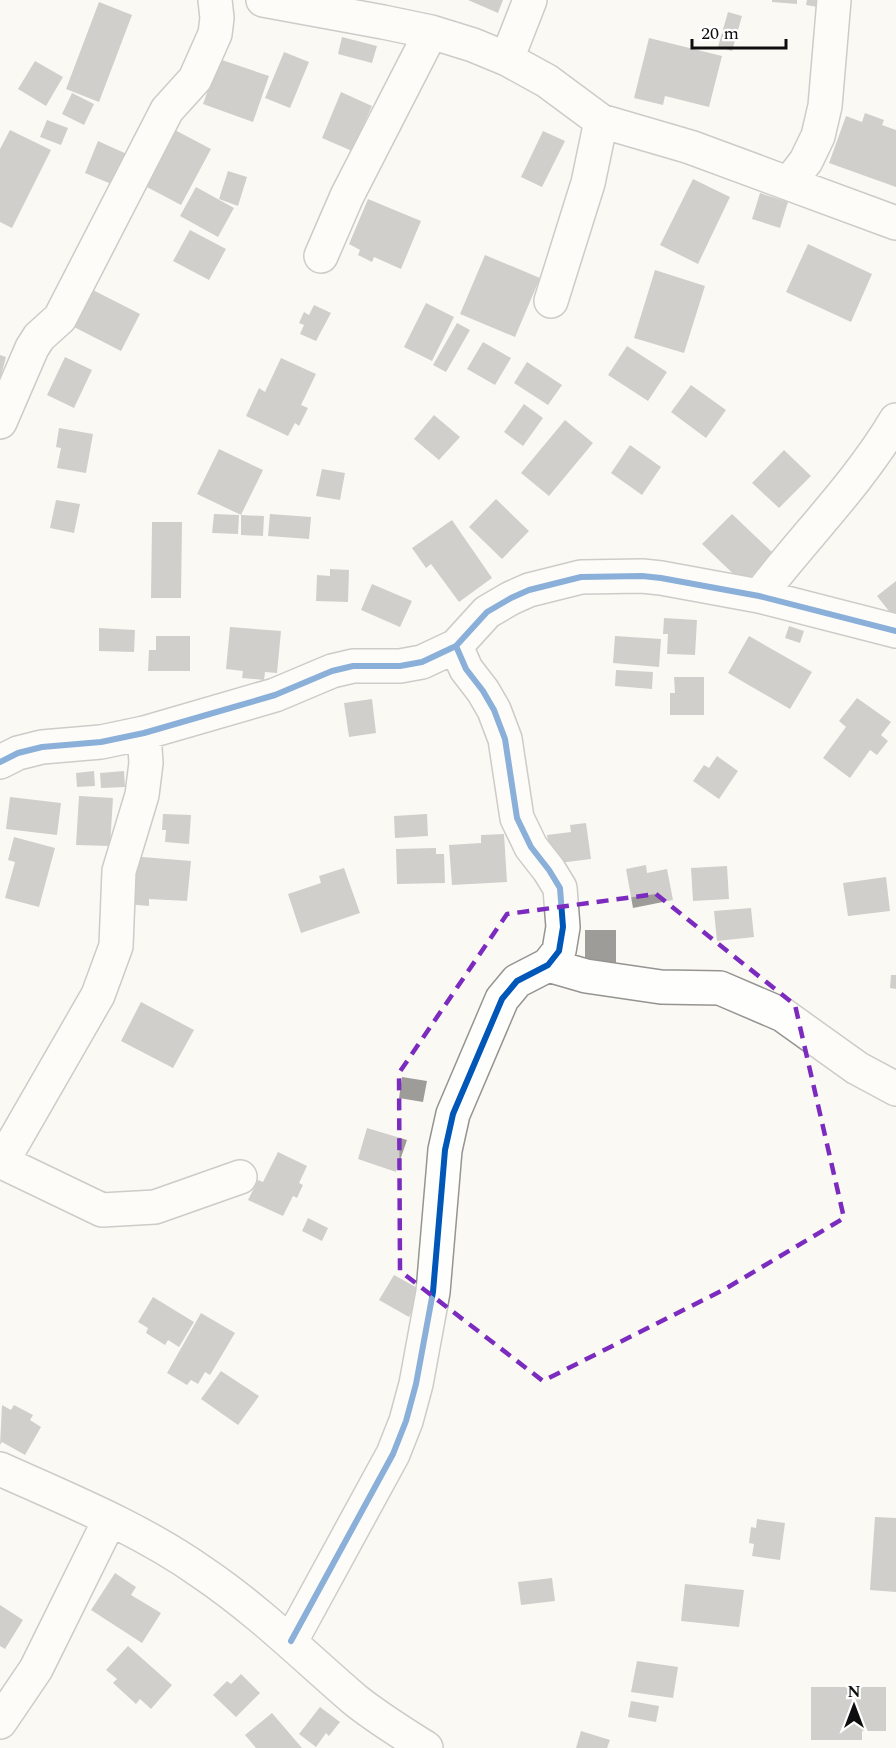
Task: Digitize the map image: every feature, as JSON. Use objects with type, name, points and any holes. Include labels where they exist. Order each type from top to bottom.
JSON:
[{"type":"street","points":[[0,422],[32,348],[39,337],[60,318],[167,110],[195,80],[215,34],[217,18],[215,0]]},
{"type":"street","points":[[263,0],[431,32],[473,45],[507,58],[547,81],[601,121],[690,147],[896,223]]},
{"type":"street","points":[[507,58],[530,0]]},
{"type":"street","points":[[789,183],[806,161],[818,136],[825,106],[834,0]]},
{"type":"street","points":[[321,256],[347,196],[431,32]]},
{"type":"street","points":[[551,301],[588,183],[601,121]]},
{"type":"street","points":[[759,596],[848,490],[896,420]]},
{"type":"street","points":[[0,762],[18,753],[42,747],[101,742],[144,733],[275,695],[332,671],[353,666],[400,666],[422,662],[456,646],[487,612],[511,598],[529,590],[582,577],[642,576],[759,596],[896,631]]},
{"type":"street","points":[[291,1641],[393,1454],[406,1421],[416,1384],[433,1292],[445,1150],[453,1114],[502,999],[517,981],[548,965],[559,951],[563,927],[560,888],[531,847],[517,818],[505,739],[494,710],[466,669],[456,646]]},
{"type":"street","points":[[144,733],[146,763],[142,795],[119,871],[116,946],[98,995],[1,1161],[102,1210],[155,1207],[240,1176]]},
{"type":"street","points":[[548,965],[586,976],[662,987],[720,988],[783,1015],[857,1068],[896,1089]]},
{"type":"street","points":[[0,1469],[110,1519],[203,1572],[291,1641],[356,1701],[426,1748]]},
{"type":"street","points":[[0,1722],[36,1669],[110,1519]]},
{"type":"highlighted area","points":[[656,894],[795,1005],[844,1218],[725,1289],[543,1381],[400,1271],[399,1073],[507,914]]},
{"type":"building","points":[[468,0],[503,0],[498,13]]},
{"type":"building","points":[[772,0],[797,0],[797,4],[772,2]]},
{"type":"building","points":[[807,0],[825,0],[824,8],[806,5]]},
{"type":"building","points":[[99,2],[132,15],[99,102],[66,89]]},
{"type":"building","points":[[728,12],[742,16],[732,51],[718,47]]},
{"type":"building","points":[[342,37],[377,46],[372,63],[338,54]]},
{"type":"building","points":[[649,38],[722,56],[709,107],[665,96],[663,105],[634,98]]},
{"type":"building","points":[[284,52],[309,62],[290,108],[265,98]]},
{"type":"building","points":[[219,59],[269,76],[253,122],[203,104]]},
{"type":"building","points":[[35,61],[63,77],[46,106],[18,89]]},
{"type":"building","points":[[341,92],[372,106],[352,151],[322,138]]},
{"type":"building","points":[[72,93],[94,104],[84,125],[62,114]]},
{"type":"building","points":[[865,113],[884,120],[882,125],[896,130],[896,187],[829,163],[846,116],[862,122]]},
{"type":"building","points":[[47,120],[68,128],[61,145],[40,137]]},
{"type":"building","points":[[173,129],[211,149],[181,205],[143,185]]},
{"type":"building","points":[[10,130],[51,150],[12,228],[0,222],[0,149]]},
{"type":"building","points":[[543,131],[565,141],[542,187],[521,177]]},
{"type":"building","points":[[98,141],[129,155],[116,186],[85,173]]},
{"type":"building","points":[[228,171],[247,177],[238,206],[219,199]]},
{"type":"building","points":[[693,179],[730,197],[698,264],[660,245]]},
{"type":"building","points":[[196,187],[234,208],[218,237],[180,216]]},
{"type":"building","points":[[760,193],[788,202],[780,228],[752,219]]},
{"type":"building","points":[[368,199],[421,221],[401,269],[374,257],[372,262],[358,255],[360,250],[349,244]]},
{"type":"building","points":[[190,230],[226,249],[209,280],[173,261]]},
{"type":"building","points":[[808,244],[872,274],[851,322],[786,292]]},
{"type":"building","points":[[485,255],[540,278],[515,337],[460,314]]},
{"type":"building","points":[[655,270],[705,286],[684,353],[634,338]]},
{"type":"building","points":[[89,288],[140,314],[121,351],[70,325]]},
{"type":"building","points":[[426,303],[454,317],[432,361],[404,347]]},
{"type":"building","points":[[314,305],[331,313],[316,341],[300,334],[304,325],[299,323],[304,312],[309,315]]},
{"type":"building","points":[[457,323],[470,330],[446,372],[433,365]]},
{"type":"building","points":[[483,342],[511,358],[495,385],[467,369]]},
{"type":"building","points":[[627,346],[667,372],[648,401],[608,375]]},
{"type":"building","points":[[0,355],[6,357],[1,376],[0,376]]},
{"type":"building","points":[[65,357],[92,370],[74,408],[47,395]]},
{"type":"building","points":[[281,358],[316,374],[301,405],[308,408],[299,426],[295,423],[288,436],[246,416],[259,388],[265,392]]},
{"type":"building","points":[[527,362],[562,385],[548,405],[514,383]]},
{"type":"building","points":[[691,385],[726,410],[706,438],[671,412]]},
{"type":"building","points":[[524,404],[543,418],[523,446],[504,432]]},
{"type":"building","points":[[434,415],[460,437],[439,460],[414,439]]},
{"type":"building","points":[[565,420],[593,443],[549,496],[521,473]]},
{"type":"building","points":[[59,428],[93,434],[86,473],[57,468],[61,448],[56,447]]},
{"type":"building","points":[[630,445],[661,467],[642,495],[611,473]]},
{"type":"building","points":[[219,449],[263,470],[241,515],[197,494]]},
{"type":"building","points":[[784,450],[811,476],[779,508],[752,483]]},
{"type":"building","points":[[322,469],[345,473],[340,500],[316,496]]},
{"type":"building","points":[[496,499],[529,531],[502,559],[469,527]]},
{"type":"building","points":[[56,500],[80,504],[74,533],[50,528]]},
{"type":"building","points":[[214,514],[239,515],[238,534],[212,533]]},
{"type":"building","points":[[270,514],[311,517],[309,539],[268,536]]},
{"type":"building","points":[[732,514],[773,553],[744,584],[702,544]]},
{"type":"building","points":[[241,515],[264,516],[263,536],[241,535]]},
{"type":"building","points":[[452,520],[492,578],[459,602],[431,564],[426,568],[412,548]]},
{"type":"building","points":[[152,522],[182,522],[181,598],[151,598]]},
{"type":"building","points":[[330,569],[349,570],[348,602],[316,601],[317,575],[330,576]]},
{"type":"building","points":[[896,581],[896,620],[877,596]]},
{"type":"building","points":[[372,584],[412,601],[400,627],[361,610]]},
{"type":"building","points":[[664,618],[697,620],[695,655],[667,654],[668,634],[663,634]]},
{"type":"building","points":[[789,626],[804,631],[800,643],[785,638]]},
{"type":"building","points":[[230,627],[281,631],[277,673],[265,672],[264,680],[242,678],[243,671],[226,669]]},
{"type":"building","points":[[99,628],[135,630],[134,652],[99,651]]},
{"type":"building","points":[[156,636],[190,636],[190,671],[148,671],[149,650],[156,650]]},
{"type":"building","points":[[615,636],[661,639],[659,667],[613,663]]},
{"type":"building","points":[[749,636],[812,672],[790,709],[728,673]]},
{"type":"building","points":[[616,670],[653,672],[652,689],[615,686]]},
{"type":"building","points":[[674,677],[704,677],[704,715],[670,715],[670,693],[675,693]]},
{"type":"building","points":[[857,698],[891,722],[881,735],[888,741],[877,755],[870,750],[850,778],[823,758],[846,727],[839,721]]},
{"type":"building","points":[[372,699],[376,733],[349,737],[344,703]]},
{"type":"building","points":[[717,756],[738,771],[719,799],[693,781],[704,765],[709,768]]},
{"type":"building","points":[[94,771],[95,786],[77,787],[76,773]]},
{"type":"building","points":[[124,771],[125,787],[101,788],[100,773]]},
{"type":"building","points":[[79,796],[113,798],[110,846],[76,845]]},
{"type":"building","points":[[10,797],[61,803],[57,835],[6,829]]},
{"type":"building","points":[[163,814],[191,815],[189,844],[165,842],[166,830],[162,830]]},
{"type":"building","points":[[427,814],[428,836],[395,838],[394,816]]},
{"type":"building","points":[[586,823],[591,859],[551,864],[547,835],[571,832],[570,825]]},
{"type":"building","points":[[504,834],[507,882],[452,885],[449,845],[481,843],[481,835]]},
{"type":"building","points":[[14,837],[55,848],[39,907],[5,898],[15,862],[8,860]]},
{"type":"building","points":[[436,848],[436,854],[444,854],[445,883],[397,884],[396,849]]},
{"type":"building","points":[[130,856],[191,861],[187,901],[149,899],[149,906],[126,904]]},
{"type":"building","points":[[646,865],[647,873],[667,869],[673,900],[633,908],[626,869]]},
{"type":"building","points":[[727,866],[729,899],[693,901],[691,868]]},
{"type":"building","points":[[344,868],[360,913],[301,933],[288,894],[321,883],[319,876]]},
{"type":"building","points":[[886,877],[890,911],[848,916],[843,883]]},
{"type":"building","points":[[751,908],[754,937],[717,941],[714,911]]},
{"type":"building","points":[[585,930],[616,930],[616,969],[585,969]]},
{"type":"building","points":[[891,975],[896,975],[896,989],[890,988]]},
{"type":"building","points":[[141,1002],[194,1030],[173,1068],[121,1041]]},
{"type":"building","points":[[402,1077],[427,1081],[423,1102],[399,1098]]},
{"type":"building","points":[[367,1128],[407,1140],[396,1172],[358,1159]]},
{"type":"building","points":[[278,1152],[307,1166],[299,1183],[303,1185],[297,1198],[293,1196],[283,1216],[248,1200],[258,1180],[263,1182]]},
{"type":"building","points":[[308,1218],[328,1228],[322,1241],[302,1231]]},
{"type":"building","points":[[394,1275],[423,1291],[409,1317],[379,1300]]},
{"type":"building","points":[[153,1297],[194,1322],[179,1347],[168,1340],[165,1345],[146,1333],[148,1328],[138,1322]]},
{"type":"building","points":[[201,1313],[235,1333],[210,1375],[205,1372],[198,1384],[191,1380],[187,1385],[167,1373]]},
{"type":"building","points":[[221,1371],[259,1396],[238,1425],[201,1399]]},
{"type":"building","points":[[2,1405],[11,1410],[14,1405],[33,1415],[30,1420],[41,1427],[25,1455],[2,1442],[0,1445]]},
{"type":"building","points":[[875,1517],[896,1518],[896,1592],[870,1590]]},
{"type":"building","points":[[757,1519],[785,1523],[780,1560],[752,1556],[754,1544],[749,1543],[751,1527],[756,1528]]},
{"type":"building","points":[[115,1573],[136,1587],[131,1595],[161,1613],[142,1643],[91,1610]]},
{"type":"building","points":[[552,1578],[555,1601],[521,1605],[518,1582]]},
{"type":"building","points":[[685,1584],[744,1590],[739,1627],[681,1621]]},
{"type":"building","points":[[0,1605],[23,1620],[5,1649],[0,1646]]},
{"type":"building","points":[[128,1646],[172,1685],[151,1709],[140,1699],[136,1704],[113,1683],[117,1679],[106,1670]]},
{"type":"building","points":[[637,1661],[678,1667],[673,1698],[631,1692]]},
{"type":"building","points":[[241,1674],[260,1693],[236,1717],[213,1695],[227,1681],[231,1684]]},
{"type":"building","points":[[811,1687],[886,1687],[886,1731],[862,1731],[862,1740],[811,1740]]},
{"type":"building","points":[[631,1701],[659,1706],[656,1722],[628,1717]]},
{"type":"building","points":[[320,1707],[340,1722],[329,1736],[326,1733],[316,1747],[299,1734]]},
{"type":"building","points":[[272,1713],[302,1748],[256,1748],[245,1735]]},
{"type":"building","points":[[581,1731],[610,1740],[607,1748],[576,1748]]},
{"type":"cycle path","points":[[0,762],[18,753],[42,747],[101,742],[144,733],[275,695],[332,671],[353,666],[400,666],[422,662],[456,646],[487,612],[511,598],[529,590],[581,577],[661,578],[759,596],[896,631]]},
{"type":"cycle path","points":[[291,1641],[393,1454],[406,1421],[416,1384],[433,1292],[445,1150],[453,1114],[502,999],[517,981],[548,965],[559,951],[563,927],[560,888],[531,847],[517,818],[505,739],[494,710],[466,669],[456,646]]}]
